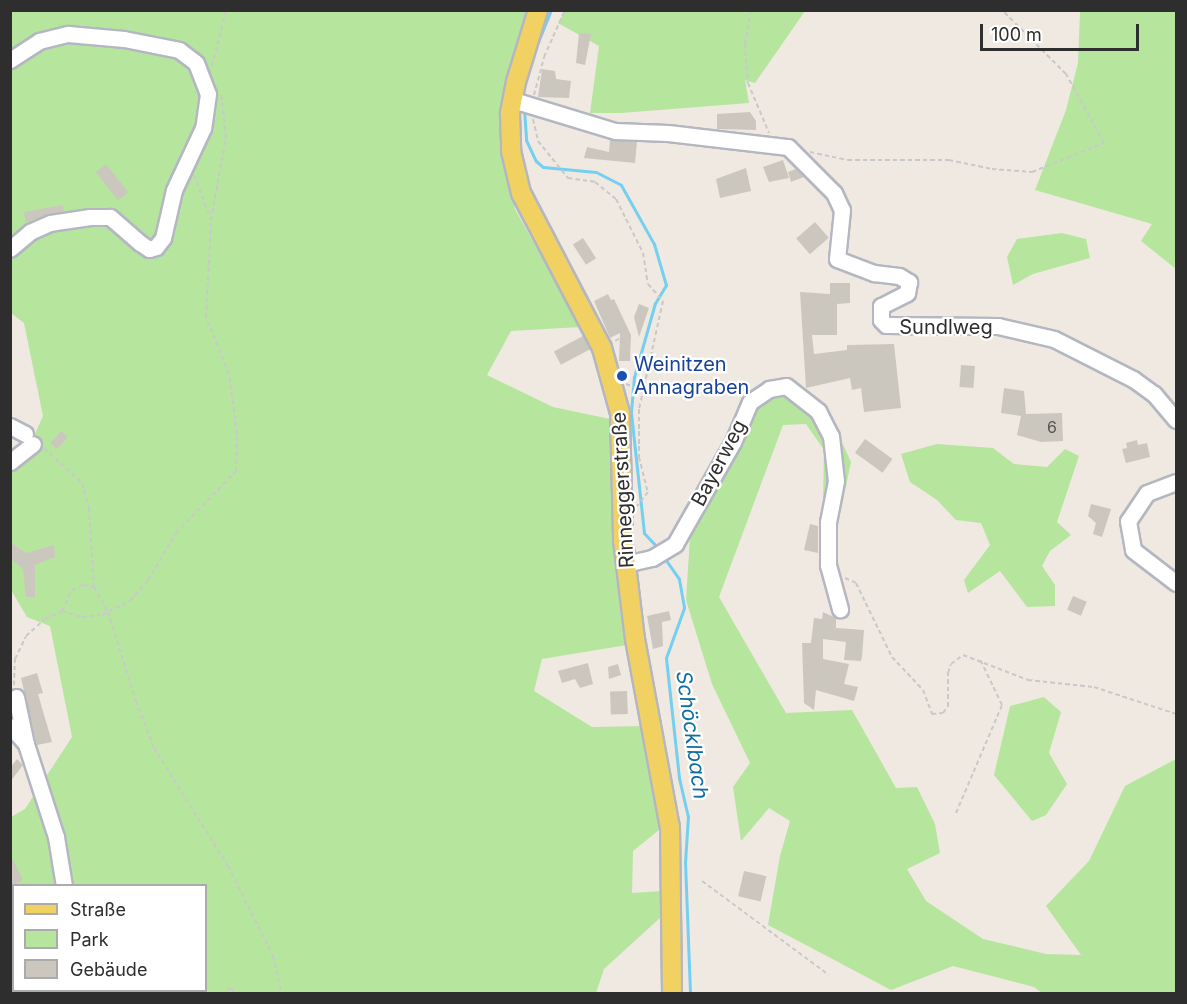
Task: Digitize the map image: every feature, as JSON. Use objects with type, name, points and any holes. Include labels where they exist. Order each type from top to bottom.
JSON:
[{"type":"main road","name":"Rinneggerstraße","points":[[537,10],[513,100],[511,150],[521,193],[602,348],[621,413],[624,548],[635,639],[670,827],[672,993]]},
{"type":"street","points":[[10,60],[25,48],[68,34],[179,50],[196,63],[208,94],[203,128],[174,190],[163,238],[156,247],[149,249],[110,217],[90,217],[50,223],[30,232],[10,249]]},
{"type":"street","points":[[513,100],[615,131],[781,146]]},
{"type":"street","name":"Sundlweg","points":[[781,146],[834,193],[842,210],[837,259],[874,273],[899,276],[909,282],[908,293],[881,306],[881,320],[886,325],[994,325],[1054,339],[1133,378],[1176,420]]},
{"type":"street","name":"Bayerweg","points":[[634,562],[663,552],[681,536],[750,402],[769,389],[786,386],[818,411],[831,436],[836,481],[828,522],[828,565],[839,606]]},
{"type":"street","points":[[10,426],[33,441],[10,462]]},
{"type":"street","points":[[1176,482],[1147,493],[1128,522],[1132,550],[1176,583]]},
{"type":"street","points":[[16,697],[26,744],[56,837],[64,884]]},
{"type":"street","points":[[10,726],[26,744]]},
{"type":"path","points":[[213,76],[210,59],[226,10]]},
{"type":"path","points":[[564,10],[544,57],[533,106],[536,137],[565,175],[595,182],[616,199],[643,253],[649,286],[662,298],[641,389],[639,457],[648,492],[643,501],[636,506]]},
{"type":"path","points":[[751,10],[745,44],[748,84],[781,146],[848,160],[949,160],[992,169],[1032,172],[1104,143],[1066,74],[1002,10]]},
{"type":"path","points":[[62,611],[82,617],[108,612],[130,601],[148,580],[177,533],[236,471],[237,434],[229,374],[206,317],[211,220],[226,136],[220,92]]},
{"type":"path","points":[[188,163],[211,220]]},
{"type":"path","points":[[627,384],[641,389]]},
{"type":"path","points":[[33,441],[82,483],[89,508],[94,587],[108,612],[154,748],[228,866],[273,956],[282,993]]},
{"type":"path","points":[[839,606],[839,585],[844,578],[850,577],[892,657],[923,690],[932,714],[943,713],[948,706],[946,682],[951,664],[963,655],[980,659],[1028,680],[1094,687],[1176,714]]},
{"type":"path","points":[[16,697],[12,678],[18,647],[45,619],[62,611],[72,590],[82,585],[94,587]]},
{"type":"path","points":[[956,813],[1002,705],[980,659]]},
{"type":"path","points":[[702,881],[829,975]]},
{"type":"path","points":[[220,993],[231,988],[236,993]]},
{"type":"green space","points":[[1083,10],[1176,11],[1176,269],[1141,241],[1152,224],[1035,190],[1066,110],[1078,63],[1080,12]]},
{"type":"green space","points":[[11,11],[532,11],[503,154],[515,209],[580,327],[511,331],[487,375],[553,407],[610,419],[627,645],[542,659],[534,691],[592,727],[646,726],[659,830],[633,851],[632,893],[663,891],[661,917],[604,969],[596,993],[11,993],[11,817],[25,809],[72,737],[50,626],[27,617],[11,590],[10,467],[23,461],[43,416],[24,323],[11,313]]},
{"type":"green space","points":[[565,11],[805,11],[755,83],[745,80],[749,103],[621,113],[590,113],[599,46],[558,23]]},
{"type":"green space","points":[[1062,233],[1086,239],[1090,258],[1033,274],[1013,285],[1007,257],[1017,239]]},
{"type":"green space","points":[[763,393],[794,396],[829,414],[851,462],[841,510],[823,504],[824,450],[806,424],[783,425],[719,597],[786,713],[852,710],[896,788],[917,787],[935,824],[940,853],[907,869],[926,901],[983,939],[1046,954],[1081,955],[1046,906],[1089,861],[1125,786],[1176,759],[1176,993],[1042,993],[1034,987],[953,966],[891,990],[768,925],[780,856],[790,821],[769,808],[741,841],[733,787],[750,763],[712,684],[686,600],[690,537],[711,485],[743,438]]},
{"type":"green space","points":[[937,444],[993,448],[1014,464],[1047,467],[1065,449],[1079,456],[1057,522],[1071,535],[1050,551],[1042,566],[1055,585],[1055,606],[1027,607],[1000,571],[968,593],[964,580],[990,545],[981,523],[956,520],[937,500],[910,482],[901,454]]},
{"type":"green space","points":[[1044,697],[1061,712],[1049,753],[1067,784],[1046,815],[1032,821],[994,775],[1010,706]]},
{"type":"building","points":[[579,33],[591,34],[585,65],[576,63]]},
{"type":"building","points":[[542,69],[555,71],[556,79],[571,81],[569,98],[538,97]]},
{"type":"building","points":[[750,112],[756,121],[756,130],[717,129],[717,114]]},
{"type":"building","points":[[610,140],[637,142],[635,163],[584,158],[587,147],[609,152]]},
{"type":"building","points":[[783,160],[789,178],[769,182],[763,167]]},
{"type":"building","points":[[106,164],[128,192],[118,200],[96,172]]},
{"type":"building","points":[[746,168],[751,191],[720,198],[716,179]]},
{"type":"building","points":[[796,169],[804,177],[791,182],[788,172]]},
{"type":"building","points":[[63,205],[64,211],[26,222],[24,212]]},
{"type":"building","points":[[815,222],[829,238],[810,254],[796,238]]},
{"type":"building","points":[[583,238],[596,258],[586,265],[573,245]]},
{"type":"building","points":[[830,283],[850,283],[850,303],[837,304],[837,335],[812,335],[814,354],[847,350],[847,345],[894,344],[901,408],[864,412],[861,388],[852,390],[850,378],[806,388],[800,292],[830,294]]},
{"type":"building","points":[[608,294],[611,300],[614,299],[631,335],[630,361],[619,361],[620,333],[610,338],[594,301]]},
{"type":"building","points":[[639,304],[649,308],[639,337],[634,317]]},
{"type":"building","points":[[583,336],[590,349],[561,365],[554,351]]},
{"type":"building","points":[[961,365],[975,366],[973,388],[959,387]]},
{"type":"building","points":[[1004,388],[1024,391],[1026,414],[1062,413],[1063,441],[1041,442],[1017,435],[1021,416],[1001,413]]},
{"type":"building","points":[[61,431],[68,437],[57,449],[51,443]]},
{"type":"building","points":[[865,439],[893,459],[883,473],[855,453]]},
{"type":"building","points":[[1137,440],[1138,445],[1147,443],[1150,457],[1126,463],[1122,449],[1127,448],[1126,443]]},
{"type":"building","points":[[1091,504],[1111,509],[1102,537],[1093,534],[1096,523],[1088,516]]},
{"type":"building","points":[[810,524],[818,526],[818,553],[804,550]]},
{"type":"building","points":[[10,542],[26,553],[54,545],[55,557],[35,565],[35,597],[26,597],[23,569],[10,558]]},
{"type":"building","points":[[1073,596],[1087,602],[1081,616],[1067,610]]},
{"type":"building","points":[[669,611],[671,620],[662,622],[663,646],[653,649],[647,616]]},
{"type":"building","points":[[823,612],[836,618],[836,628],[864,630],[862,657],[861,661],[844,660],[846,642],[823,639],[823,659],[849,664],[844,684],[858,687],[854,701],[816,690],[814,710],[804,703],[802,643],[811,643],[814,618],[822,619]]},
{"type":"building","points":[[588,663],[593,684],[580,688],[575,679],[562,683],[558,671]]},
{"type":"building","points":[[618,664],[621,675],[609,679],[608,667]]},
{"type":"building","points":[[37,673],[43,693],[38,694],[52,742],[37,745],[21,678]]},
{"type":"building","points":[[627,691],[628,714],[611,715],[610,692]]},
{"type":"building","points":[[17,759],[23,765],[10,782],[10,768]]},
{"type":"building","points":[[10,854],[23,880],[10,887]]},
{"type":"building","points":[[744,871],[766,876],[761,902],[738,896]]},
{"type":"waterway","name":"Schöcklbach","points":[[538,42],[551,10]]},
{"type":"waterway","name":"Schöcklbach","points":[[524,109],[526,140],[536,161],[543,167],[596,172],[621,185],[654,244],[666,285],[655,303],[634,377],[631,413],[644,533],[658,548]]},
{"type":"waterway","name":"Schöcklbach","points":[[663,556],[679,579],[684,608],[666,658],[679,778],[688,816],[685,862],[690,994]]},
{"type":"place","name":"Weinitzen Annagraben","points":[[622,376]]}]
